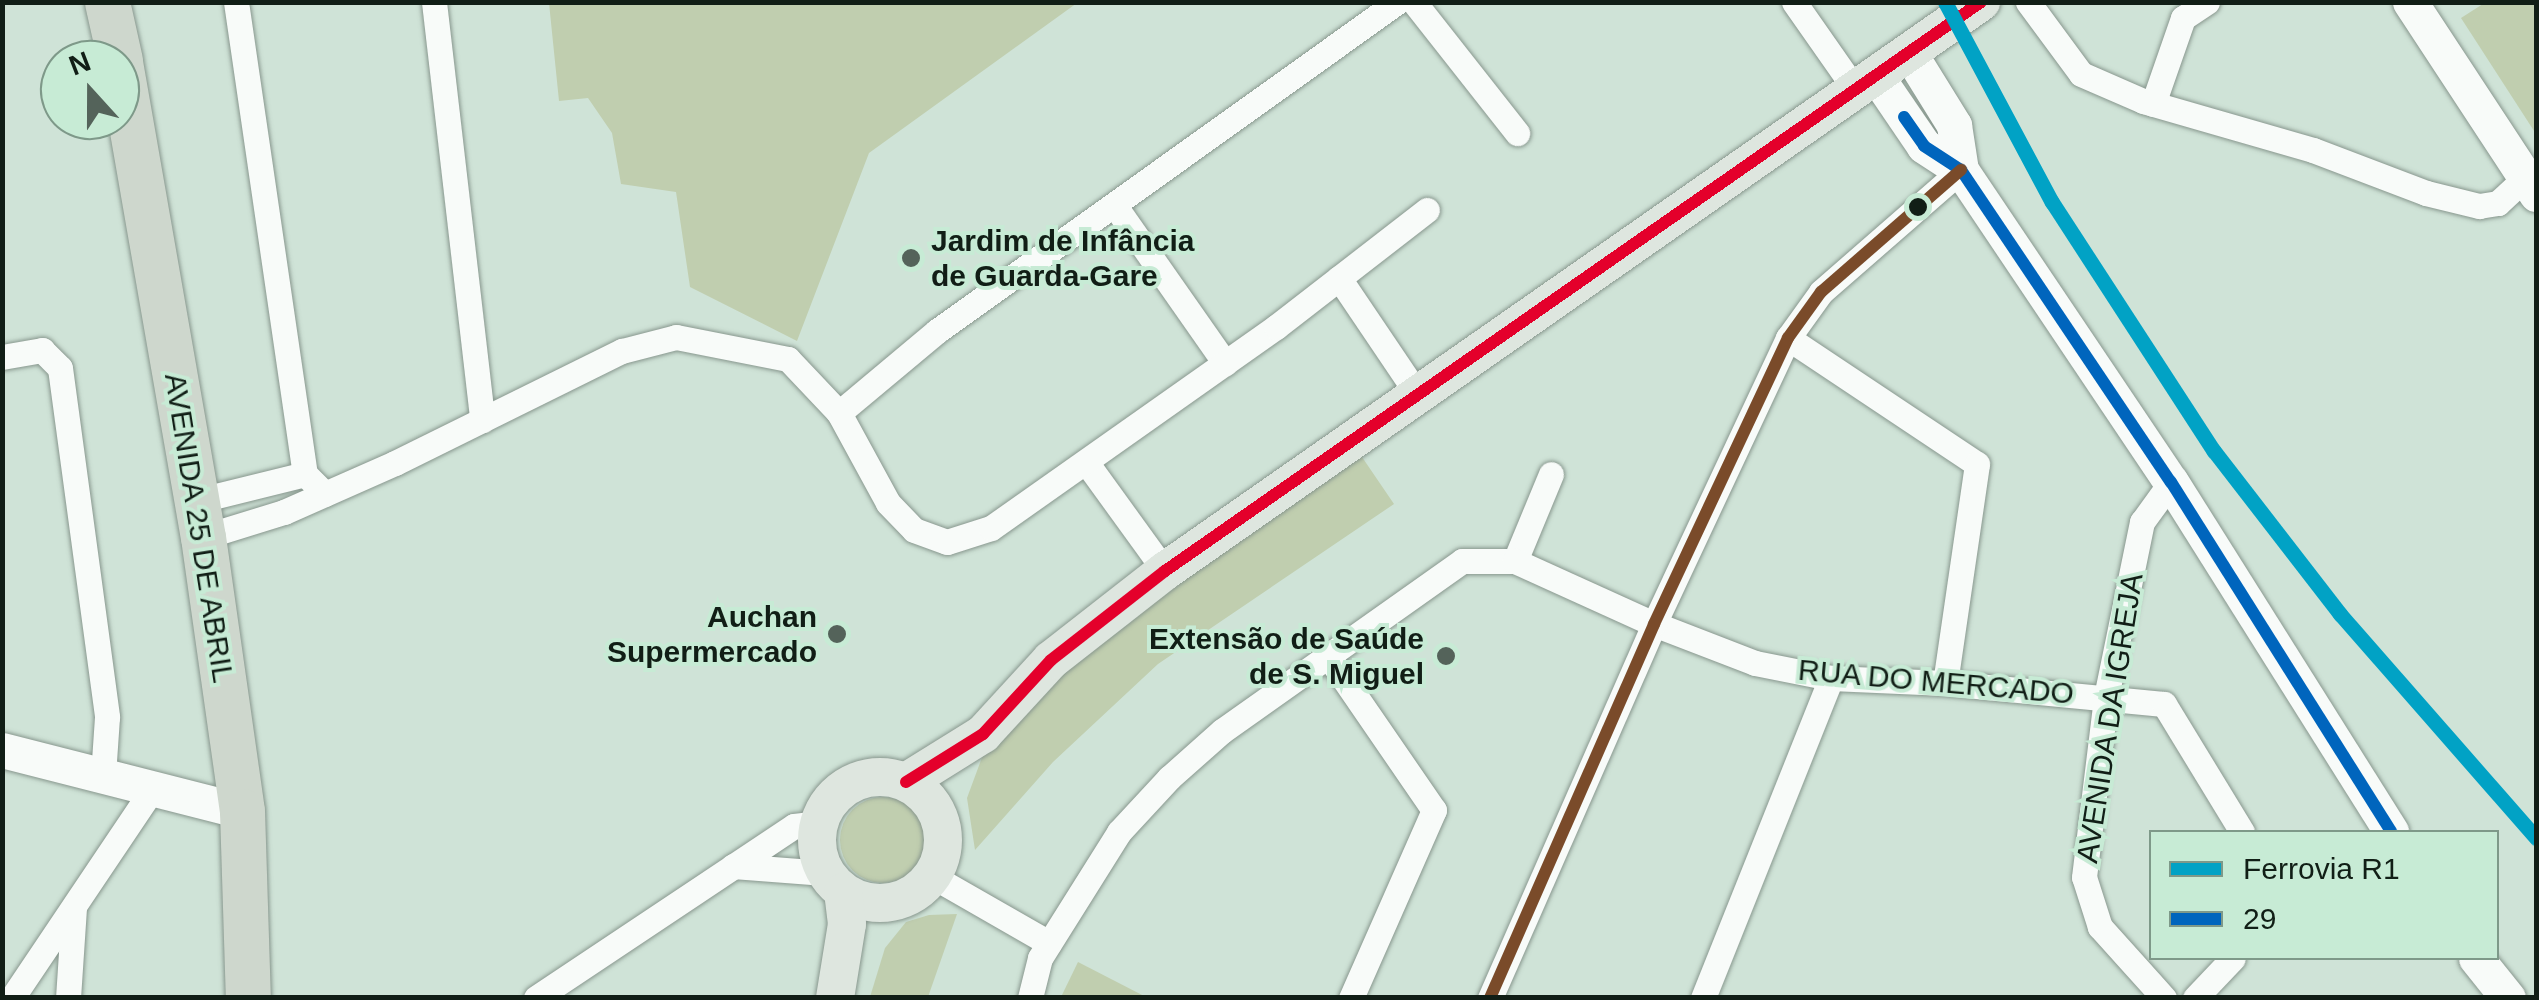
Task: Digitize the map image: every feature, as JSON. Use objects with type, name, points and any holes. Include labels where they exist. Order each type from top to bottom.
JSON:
[{"type":"highway","name":"AVENIDA 25 DE ABRIL","points":[[108,2],[116,40]]},
{"type":"highway","name":"AVENIDA 25 DE ABRIL","points":[[134,140],[200,519],[242,811],[248,998]]},
{"type":"main road","points":[[906,782],[983,734],[1051,660],[1165,571],[1982,2]]},
{"type":"main road","points":[[2410,2],[2531,186]]},
{"type":"main road","points":[[1923,45],[1954,126],[1961,170]]},
{"type":"main road","points":[[1867,84],[1924,146],[1961,170],[2171,482],[2390,830]]},
{"type":"main road","points":[[941,822],[983,734]]},
{"type":"main road","points":[[2,750],[242,811]]},
{"type":"main road","points":[[834,883],[872,903],[887,903],[920,889],[932,876],[944,841],[934,805],[906,782],[891,777],[859,780],[834,797],[818,823],[818,857],[834,883],[847,924],[835,998]]},
{"type":"main road","points":[[854,998],[873,923],[887,903]]},
{"type":"main road","points":[[2478,960],[2508,998]]},
{"type":"street","points":[[236,2],[305,474],[325,494]]},
{"type":"street","points":[[434,2],[482,420]]},
{"type":"street","points":[[839,413],[936,331],[1397,2]]},
{"type":"street","points":[[1414,2],[1517,133]]},
{"type":"street","points":[[1794,2],[1867,84]]},
{"type":"street","points":[[2028,2],[2081,74],[2153,104],[2297,145],[2426,193],[2479,206],[2498,204],[2531,186]]},
{"type":"street","points":[[2153,104],[2183,18],[2207,2]]},
{"type":"street","points":[[1490,998],[1654,624],[1788,338],[1822,292],[1961,170]]},
{"type":"street","points":[[1114,206],[1225,363]]},
{"type":"street","points":[[200,519],[325,494],[622,352],[676,337],[788,359],[839,413],[888,502],[914,530],[947,542],[991,528],[1225,363],[1427,210]]},
{"type":"street","points":[[1339,278],[1418,395]]},
{"type":"street","points":[[1788,338],[1976,464],[1945,683]]},
{"type":"street","points":[[2,357],[42,350],[60,368],[106,718],[103,776]]},
{"type":"street","points":[[1086,462],[1165,571]]},
{"type":"street","points":[[200,519],[305,474]]},
{"type":"street","points":[[1030,998],[1049,943],[1119,832],[1169,778],[1222,731],[1462,561],[1516,560],[1550,474]]},
{"type":"street","name":"AVENIDA DA IGREJA","points":[[2164,998],[2100,928],[2084,877],[2106,696],[2142,522],[2171,482]]},
{"type":"street","name":"RUA DO MERCADO","points":[[1516,560],[1654,624],[1756,663],[1831,678],[1945,683],[2164,704],[2241,830]]},
{"type":"street","points":[[1328,656],[1434,810],[1351,998]]},
{"type":"street","points":[[1702,998],[1831,678]]},
{"type":"street","points":[[12,998],[153,788]]},
{"type":"street","points":[[536,998],[794,826],[818,823]]},
{"type":"street","points":[[732,866],[834,883]]},
{"type":"street","points":[[932,876],[1049,943]]},
{"type":"street","points":[[68,998],[74,906]]},
{"type":"street","points":[[2196,998],[2231,960]]},
{"type":"green space","points":[[549,2],[1077,3],[869,153],[797,341],[690,287],[676,192],[621,184],[612,133],[588,98],[559,101]]},
{"type":"green space","points":[[2486,2],[2536,3],[2536,134],[2461,18]]},
{"type":"green space","points":[[1362,457],[1394,504],[1158,664],[1053,762],[975,850],[967,798],[984,752],[1059,663],[1250,529]]},
{"type":"green space","points":[[883,797],[913,810],[926,840],[913,870],[883,883],[853,870],[840,840],[853,810]]},
{"type":"green space","points":[[957,914],[928,997],[870,997],[885,948],[906,922],[929,915]]},
{"type":"green space","points":[[1078,962],[1146,997],[1061,997]]},
{"type":"rail line","name":"R1","points":[[1945,2],[2052,202],[2214,451],[2340,614],[2536,838]]},
{"type":"transit line","points":[[906,782],[983,734],[1051,660],[1165,571],[1981,2]]},
{"type":"transit line","name":"29","points":[[1904,117],[1924,146],[1961,170],[2171,482],[2390,830]]},
{"type":"transit line","points":[[1490,998],[1654,624],[1788,338],[1821,292],[1961,170]]},
{"type":"place","name":"Jardim de Infância de Guarda-Gare","points":[[911,258]]},
{"type":"place","name":"Auchan Supermercado","points":[[837,634]]},
{"type":"place","name":"Extensão de Saúde de S. Miguel","points":[[1446,656]]}]
